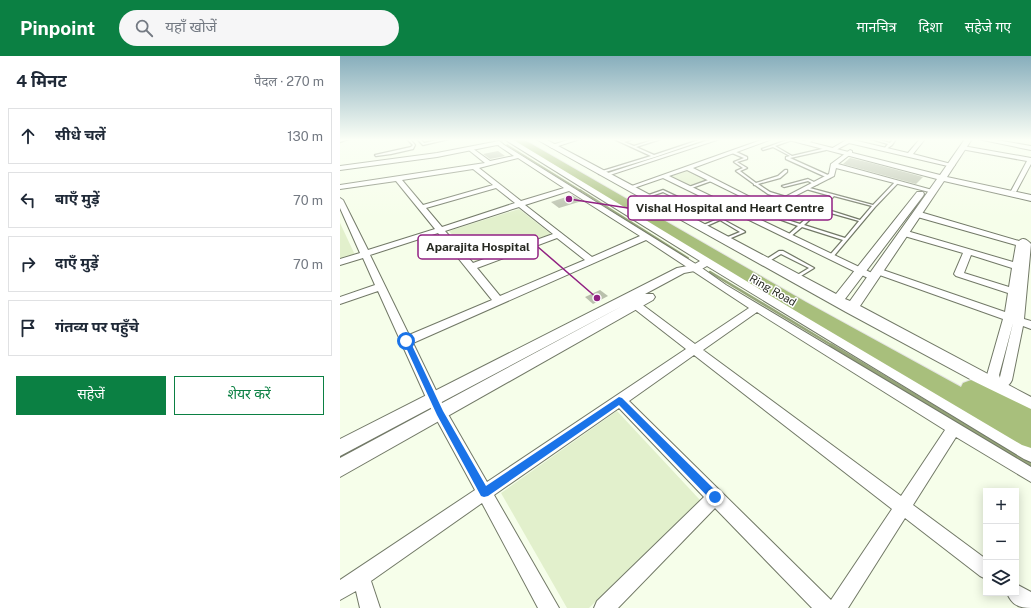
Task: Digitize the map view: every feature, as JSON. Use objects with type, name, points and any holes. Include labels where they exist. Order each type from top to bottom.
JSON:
[{"type":"highway","name":"Ring Road","points":[[560,165],[711,254],[1031,437]]},
{"type":"highway","name":"Ring Road","points":[[568,165],[711,254],[835,314],[1031,421]]},
{"type":"street","points":[[340,169],[370,165]]},
{"type":"street","points":[[340,169],[375,165]]},
{"type":"street","points":[[340,187],[482,165]]},
{"type":"street","points":[[533,165],[646,237],[711,254],[764,262],[1031,405]]},
{"type":"street","points":[[543,165],[711,254],[1031,453]]},
{"type":"street","points":[[586,165],[701,227],[711,254],[757,307],[1031,475]]},
{"type":"street","points":[[603,174],[633,165]]},
{"type":"street","points":[[629,188],[697,165]]},
{"type":"street","points":[[785,199],[832,175],[833,165],[929,190]]},
{"type":"street","points":[[895,165],[1031,198]]},
{"type":"street","points":[[837,301],[929,190],[946,165]]},
{"type":"street","points":[[1014,191],[1027,165]]},
{"type":"street","points":[[474,167],[590,261]]},
{"type":"street","points":[[688,168],[748,198]]},
{"type":"street","points":[[1022,175],[1031,177]]},
{"type":"street","points":[[664,176],[861,271],[875,274],[1031,325]]},
{"type":"street","points":[[939,176],[1031,195]]},
{"type":"street","points":[[398,179],[499,301]]},
{"type":"street","points":[[422,207],[498,186]]},
{"type":"street","points":[[340,262],[570,188]]},
{"type":"street","points":[[851,308],[918,213],[929,190]]},
{"type":"street","points":[[340,200],[343,215],[366,254],[437,406],[549,608]]},
{"type":"street","points":[[918,213],[1027,244],[1021,268],[1018,293],[1019,320],[1006,380],[996,386]]},
{"type":"street","points":[[904,233],[1021,268]]},
{"type":"street","points":[[471,267],[558,235]]},
{"type":"street","points":[[406,341],[646,237]]},
{"type":"street","points":[[968,252],[959,274],[1018,293]]},
{"type":"street","points":[[340,448],[437,406],[636,305],[690,276],[711,254]]},
{"type":"street","points":[[340,468],[437,406],[711,254]]},
{"type":"street","points":[[340,301],[381,286]]},
{"type":"street","points":[[996,386],[993,375],[1009,317],[1018,293]]},
{"type":"street","points":[[636,305],[983,568]]},
{"type":"street","points":[[340,591],[757,307]]},
{"type":"street","points":[[619,400],[825,608]]},
{"type":"street","points":[[837,608],[954,428]]},
{"type":"street","points":[[604,608],[715,497]]},
{"type":"street","points":[[361,577],[370,608]]},
{"type":"street","points":[[1019,595],[1031,604]]},
{"type":"lane","points":[[603,174],[629,165]]},
{"type":"lane","points":[[740,165],[745,168],[738,171],[769,193],[861,221]]},
{"type":"lane","points":[[802,165],[829,177]]},
{"type":"lane","points":[[755,184],[779,177],[786,171]]},
{"type":"lane","points":[[688,188],[712,180]]},
{"type":"lane","points":[[784,186],[808,180],[816,184]]},
{"type":"lane","points":[[831,256],[897,182]]},
{"type":"lane","points":[[807,188],[874,206]]},
{"type":"lane","points":[[645,197],[663,191],[680,199],[662,206]]},
{"type":"lane","points":[[789,236],[834,195]]},
{"type":"lane","points":[[781,219],[845,239]]},
{"type":"lane","points":[[701,227],[720,220],[743,232],[711,254]]},
{"type":"lane","points":[[764,262],[782,252],[812,268],[795,278]]},
{"type":"green space","points":[[689,170],[707,180],[688,186],[669,177]]},
{"type":"green space","points":[[519,209],[551,234],[476,262],[449,231]]},
{"type":"green space","points":[[340,223],[355,255],[340,260]]},
{"type":"green space","points":[[617,411],[700,500],[589,608],[567,608],[501,493]]},
{"type":"building","points":[[846,165],[878,165],[923,177],[916,184]]},
{"type":"building","points":[[572,195],[582,201],[559,208],[551,202]]},
{"type":"building","points":[[600,290],[608,296],[593,304],[585,297]]},
{"type":"waterway","points":[[539,165],[581,191]]},
{"type":"waterway","points":[[580,190],[688,258]]},
{"type":"waterway","points":[[710,272],[833,346]]},
{"type":"waterway","points":[[831,345],[1022,460]]},
{"type":"waterway","points":[[1021,459],[1031,465]]},
{"type":"place","name":"Vishal Hospital and Heart Centre","points":[[569,199]]},
{"type":"place","name":"Aparajita Hospital","points":[[597,298]]},
{"type":"route","points":[[406,341],[440,413],[484,492],[619,400],[715,497]]}]
